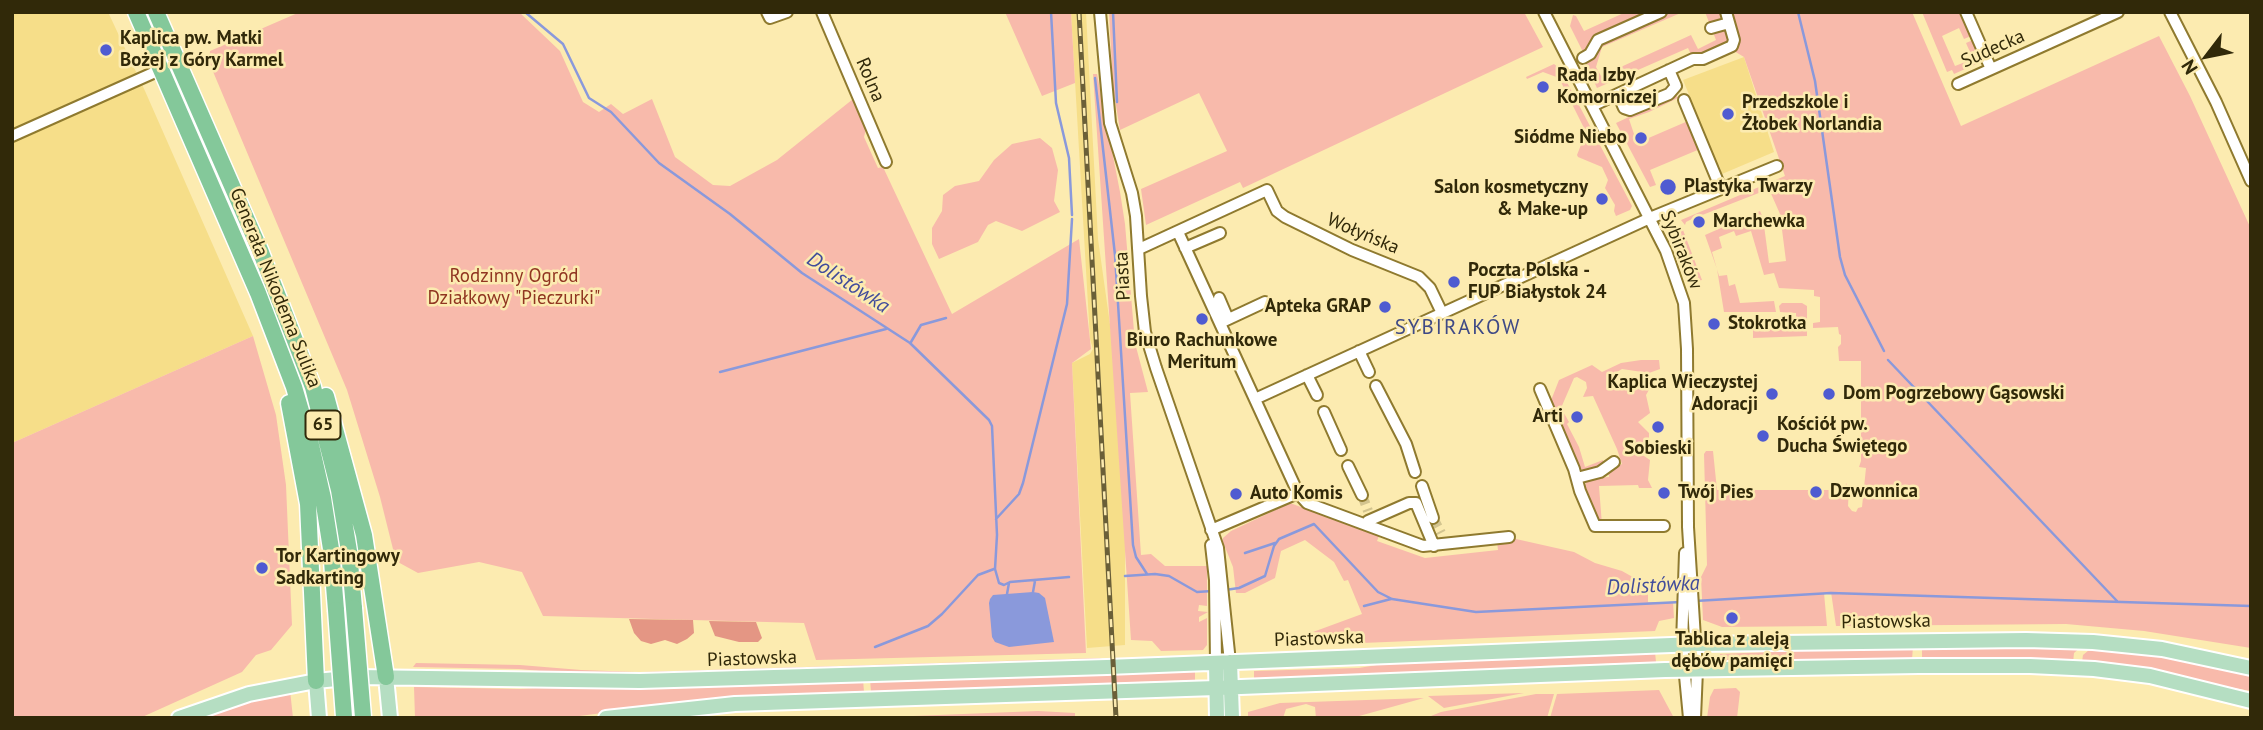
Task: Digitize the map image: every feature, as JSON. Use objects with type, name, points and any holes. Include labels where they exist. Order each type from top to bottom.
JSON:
[{"type":"highway","name":"Generała Nikodema Sulika","points":[[136,12],[275,333],[311,445],[329,536],[344,717]]},
{"type":"highway","name":"Generała Nikodema Sulika","points":[[156,12],[260,250],[305,365],[327,438],[343,514],[363,717]]},
{"type":"highway","points":[[260,250],[290,303],[328,402],[364,536],[386,677]]},
{"type":"highway","points":[[258,293],[284,384],[308,504],[316,681]]},
{"type":"main road","name":"Piastowska","points":[[179,718],[249,694],[316,681],[386,677],[640,681],[1689,644],[2026,639],[2162,649],[2251,668]]},
{"type":"main road","points":[[1223,662],[1232,688],[1232,718]]},
{"type":"main road","points":[[1217,718],[1216,688],[1223,662]]},
{"type":"main road","points":[[606,718],[735,704],[1691,670],[1975,666],[2078,668],[2150,676],[2251,701]]},
{"type":"main road","points":[[386,677],[390,718]]},
{"type":"main road","points":[[316,681],[320,718]]},
{"type":"street","points":[[766,12],[770,18],[787,12]]},
{"type":"street","name":"Rolna","points":[[822,12],[886,162]]},
{"type":"street","name":"Piasta","points":[[1100,12],[1110,123],[1132,193],[1139,249],[1142,308],[1150,352],[1201,495],[1211,531],[1219,579],[1223,662]]},
{"type":"street","name":"Sybiraków","points":[[1544,12],[1650,218],[1670,260],[1684,303],[1687,349],[1691,670]]},
{"type":"street","points":[[1583,58],[1590,54],[1598,40],[1661,12]]},
{"type":"street","points":[[1966,12],[1991,69]]},
{"type":"street","name":"Sudecka","points":[[1958,84],[2119,12]]},
{"type":"street","points":[[2170,12],[2216,102],[2251,181]]},
{"type":"street","points":[[1592,106],[1669,70],[1732,46],[1734,40],[1727,18],[1711,29]]},
{"type":"street","points":[[12,136],[162,69]]},
{"type":"street","points":[[1618,94],[1624,108],[1630,110],[1669,94],[1676,86],[1669,70]]},
{"type":"street","points":[[1684,100],[1721,188]]},
{"type":"street","points":[[1255,399],[1650,218],[1777,166]]},
{"type":"street","name":"Wołyńska","points":[[1178,232],[1267,190],[1277,211],[1285,217],[1344,246],[1419,277],[1430,288],[1442,313]]},
{"type":"street","points":[[1139,249],[1178,232],[1224,321],[1255,399],[1298,493],[1307,503],[1367,519],[1413,544],[1439,545],[1509,537]]},
{"type":"street","points":[[1185,248],[1216,237]]},
{"type":"street","points":[[1219,298],[1224,321]]},
{"type":"street","points":[[1224,321],[1265,302]]},
{"type":"street","points":[[1359,351],[1369,372]]},
{"type":"street","points":[[1307,375],[1317,395]]},
{"type":"street","points":[[1376,386],[1406,444],[1415,472]]},
{"type":"street","points":[[1540,389],[1595,526],[1664,526]]},
{"type":"street","points":[[1324,412],[1341,450]]},
{"type":"street","points":[[1577,478],[1600,472],[1614,462]]},
{"type":"street","points":[[1348,466],[1362,495]]},
{"type":"street","points":[[1422,486],[1433,518]]},
{"type":"street","points":[[1211,531],[1298,493]]},
{"type":"street","points":[[1367,519],[1409,503],[1416,503],[1439,545]]},
{"type":"street","points":[[1439,545],[1441,533]]},
{"type":"street","points":[[1689,718],[1691,670]]},
{"type":"street","points":[[1691,670],[1695,718]]},
{"type":"shaded area","points":[[12,12],[108,12],[253,336],[12,443]]},
{"type":"shaded area","points":[[1071,12],[1086,12],[1098,239],[1115,360],[1125,528],[1125,645],[1087,648],[1072,363],[1090,354],[1093,349],[1090,339]]},
{"type":"shaded area","name":"Przedszkole i Żłobek Norlandia","points":[[1744,57],[1774,152],[1722,174],[1719,165],[1716,166],[1688,100],[1690,97],[1683,80]]},
{"type":"shaded area","points":[[629,619],[693,620],[694,633],[677,644],[665,640],[651,644],[641,641],[634,633]]},
{"type":"shaded area","points":[[709,621],[756,622],[762,638],[758,642],[739,642],[715,636]]},
{"type":"green space","name":"Rodzinny Ogród Działkowy \"Pieczurki\"","points":[[300,12],[519,12],[560,51],[583,102],[599,112],[611,104],[623,114],[652,99],[675,157],[713,185],[730,186],[777,160],[853,99],[866,129],[864,137],[878,168],[883,167],[952,314],[1079,239],[1091,349],[1072,363],[1086,653],[816,660],[804,623],[543,616],[522,572],[479,562],[418,573],[396,561],[380,497],[347,390],[209,62],[210,51]]},
{"type":"green space","points":[[1005,12],[1071,12],[1075,83],[1042,96]]},
{"type":"green space","points":[[1109,12],[1524,12],[1543,47],[1243,188],[1240,182],[1146,225],[1141,189],[1227,151],[1199,93],[1120,130],[1113,87]]},
{"type":"green space","points":[[1626,12],[1655,12],[1584,54],[1570,26],[1573,15],[1584,31]]},
{"type":"green space","points":[[1661,12],[1683,12],[1602,47],[1596,67],[1601,76],[1691,35],[1698,49],[1716,40],[1705,12],[1912,12],[1961,126],[2159,36],[2190,96],[2251,229],[2251,648],[2144,631],[2066,624],[1836,626],[1831,592],[1824,593],[1827,626],[1722,627],[1703,620],[1701,577],[1707,565],[1704,454],[1706,451],[1713,451],[1717,490],[1809,490],[1812,496],[1822,496],[1823,490],[1845,490],[1846,483],[1849,488],[1848,506],[1856,512],[1862,507],[1866,468],[1859,467],[1861,361],[1839,361],[1841,335],[1838,327],[1813,328],[1813,323],[1820,322],[1820,297],[1814,296],[1814,290],[1779,288],[1774,273],[1764,275],[1751,231],[1736,236],[1734,231],[1719,237],[1722,248],[1712,252],[1717,268],[1705,235],[1760,211],[1769,263],[1786,261],[1780,214],[1769,189],[1692,219],[1685,225],[1681,220],[1785,176],[1744,57],[1729,48],[1693,59],[1688,48],[1597,88],[1583,58],[1598,40]]},
{"type":"green space","points":[[1922,12],[1961,12],[1971,36],[1964,39],[1959,28],[1942,36],[1955,66],[1973,59],[1966,43],[1973,40],[1983,61],[1954,74],[1952,70],[1947,72]]},
{"type":"green space","points":[[1554,64],[1560,69],[1632,206],[1630,210],[1616,216],[1615,205],[1605,188],[1608,180],[1602,167],[1578,157],[1586,132],[1559,78],[1543,72],[1527,79],[1526,77]]},
{"type":"green space","points":[[1093,74],[1097,74],[1120,192],[1135,343],[1148,392],[1130,393],[1141,555],[1151,554],[1165,566],[1207,566],[1207,606],[1199,605],[1198,611],[1208,612],[1199,617],[1199,622],[1207,618],[1207,645],[1203,650],[1161,651],[1152,641],[1131,640]]},
{"type":"green space","points":[[1676,95],[1678,98],[1629,119],[1637,143],[1688,121],[1700,149],[1650,170],[1656,185],[1650,187],[1616,123]]},
{"type":"green space","points":[[1040,138],[1052,148],[1058,170],[1054,201],[1060,212],[1022,231],[996,221],[988,225],[978,242],[939,259],[932,244],[932,228],[942,211],[943,195],[955,186],[979,181],[994,160],[1012,144]]},
{"type":"green space","points":[[1681,229],[1702,280],[1692,282],[1674,237]]},
{"type":"green space","points":[[1717,269],[1719,276],[1727,275],[1729,286],[1735,284],[1740,303],[1774,301],[1776,312],[1724,312]]},
{"type":"green space","points":[[1782,303],[1802,303],[1807,306],[1807,336],[1753,338],[1753,330],[1796,329],[1796,313],[1780,312],[1779,306]]},
{"type":"green space","points":[[253,336],[276,415],[286,485],[292,625],[271,650],[256,655],[242,672],[140,718],[12,718],[12,443]]},
{"type":"green space","points":[[1659,360],[1660,369],[1649,373],[1622,369],[1610,376],[1616,390],[1624,386],[1650,388],[1646,395],[1650,413],[1638,422],[1649,433],[1649,440],[1638,452],[1650,460],[1648,480],[1652,488],[1639,488],[1638,485],[1599,486],[1602,525],[1598,524],[1582,491],[1587,481],[1609,477],[1603,473],[1622,464],[1617,449],[1593,396],[1583,397],[1587,388],[1586,382],[1574,378],[1561,408],[1569,422],[1567,424],[1579,447],[1585,467],[1603,460],[1603,466],[1588,472],[1579,468],[1550,403],[1559,380],[1592,365],[1602,372],[1621,363]]},
{"type":"green space","points":[[1290,503],[1379,536],[1377,541],[1425,558],[1498,550],[1497,542],[1516,539],[1574,552],[1638,580],[1648,592],[1648,602],[1673,602],[1674,618],[1659,621],[1655,631],[1362,643],[1360,633],[1347,635],[1313,632],[1362,614],[1348,580],[1344,581],[1334,562],[1305,540],[1281,551],[1275,578],[1245,593],[1236,593],[1233,567],[1223,542],[1223,538],[1231,531]]},
{"type":"green space","points":[[1913,646],[1912,660],[1719,664],[1720,654]]},
{"type":"green space","points":[[1922,646],[2082,646],[2074,653],[2073,663],[1922,660]]},
{"type":"green space","points":[[2089,650],[2161,654],[2251,673],[2251,691],[2082,662],[2083,655]]},
{"type":"green space","points":[[1655,652],[1656,662],[1541,666],[1512,671],[1254,681],[1254,671],[1359,668],[1400,661]]},
{"type":"green space","points":[[1102,659],[1092,662],[645,675],[642,672]]},
{"type":"green space","points":[[416,663],[520,665],[636,672],[633,675],[581,675],[519,669],[413,667]]},
{"type":"green space","points":[[1195,670],[1195,680],[1077,684],[1031,689],[710,699],[564,718],[415,718],[414,687],[520,689],[582,685],[863,679],[864,692],[871,692],[870,679]]},
{"type":"green space","points":[[1736,688],[1740,692],[1737,718],[1707,718],[1714,689]]},
{"type":"green space","points":[[290,690],[293,718],[194,718],[251,699]]},
{"type":"green space","points":[[1659,690],[1674,718],[1550,718],[1557,694]]},
{"type":"green space","points":[[1524,693],[1444,708],[1428,696]]},
{"type":"green space","points":[[1536,694],[1554,694],[1547,718],[1426,718],[1441,712]]},
{"type":"green space","points":[[1424,698],[1352,718],[1316,718],[1315,707],[1306,704],[1286,709],[1283,718],[1248,718],[1248,712],[1280,703]]},
{"type":"green space","points":[[1038,711],[1075,713],[1075,718],[863,718]]},
{"type":"water","points":[[1033,592],[1045,598],[1054,642],[1009,647],[995,642],[992,637],[989,603],[993,595]]},
{"type":"waterway","name":"Dolistówka","points":[[525,12],[563,44],[589,98],[611,112],[659,163],[730,214],[802,273],[910,343],[989,420],[992,426],[997,535],[995,569],[999,583],[1004,585],[1010,582],[1069,577]]},
{"type":"waterway","points":[[1051,12],[1056,103],[1069,158],[1072,215]]},
{"type":"waterway","points":[[1113,12],[1117,102]]},
{"type":"waterway","points":[[1798,12],[1815,81],[1840,257],[1845,275],[1884,351]]},
{"type":"waterway","points":[[1095,78],[1115,255],[1133,545],[1136,557],[1147,574]]},
{"type":"waterway","points":[[996,519],[1019,494],[1023,483],[1067,304],[1072,219]]},
{"type":"waterway","points":[[911,342],[921,325],[946,318]]},
{"type":"waterway","points":[[720,372],[886,329]]},
{"type":"waterway","points":[[1888,360],[2117,601]]},
{"type":"waterway","name":"Dolistówka","points":[[1225,590],[1239,588],[1265,576],[1274,546],[1279,539],[1314,524],[1378,592],[1392,599],[1476,612],[1681,602]]},
{"type":"waterway","points":[[1245,553],[1275,543]]},
{"type":"waterway","points":[[875,647],[928,626],[978,575],[994,569]]},
{"type":"waterway","name":"Dolistówka","points":[[1125,576],[1169,576],[1197,592],[1212,591]]},
{"type":"waterway","points":[[1033,592],[1035,581]]},
{"type":"waterway","points":[[1007,594],[1009,583]]},
{"type":"waterway","name":"Dolistówka","points":[[1695,601],[1831,593],[2251,606]]},
{"type":"waterway","points":[[1364,606],[1391,599]]},
{"type":"tunnel","points":[[1362,495],[1368,511]]},
{"type":"tunnel","points":[[1433,518],[1441,533]]},
{"type":"railway","points":[[1079,12],[1116,718]]},
{"type":"place","name":"Kaplica pw. Matki Bożej z Góry Karmel","points":[[106,50]]},
{"type":"place","name":"Rada Izby Komorniczej","points":[[1543,87]]},
{"type":"place","name":"Przedszkole i Żłobek Norlandia","points":[[1728,114]]},
{"type":"place","name":"Siódme Niebo","points":[[1641,138]]},
{"type":"place","name":"Plastyka Twarzy","points":[[1668,187]]},
{"type":"place","name":"Salon kosmetyczny & Make-up","points":[[1602,199]]},
{"type":"place","name":"Marchewka","points":[[1699,222]]},
{"type":"place","name":"Poczta Polska - FUP Białystok 24","points":[[1454,282]]},
{"type":"place","name":"Apteka GRAP","points":[[1385,307]]},
{"type":"place","name":"Biuro Rachunkowe Meritum","points":[[1202,319]]},
{"type":"place","name":"Stokrotka","points":[[1714,324]]},
{"type":"place","name":"Kaplica Wieczystej Adoracji","points":[[1772,394]]},
{"type":"place","name":"Dom Pogrzebowy Gąsowski","points":[[1829,394]]},
{"type":"place","name":"Arti","points":[[1577,417]]},
{"type":"place","name":"Sobieski","points":[[1658,427]]},
{"type":"place","name":"Kościół pw. Ducha Świętego","points":[[1763,436]]},
{"type":"place","name":"Dzwonnica","points":[[1816,492]]},
{"type":"place","name":"Twój Pies","points":[[1664,493]]},
{"type":"place","name":"Auto Komis","points":[[1236,494]]},
{"type":"place","name":"Tor Kartingowy Sadkarting","points":[[262,568]]},
{"type":"place","name":"Tablica z aleją dębów pamięci","points":[[1732,618]]},
{"type":"district","name":"SYBIRAKÓW","points":[[1458,328]]}]
